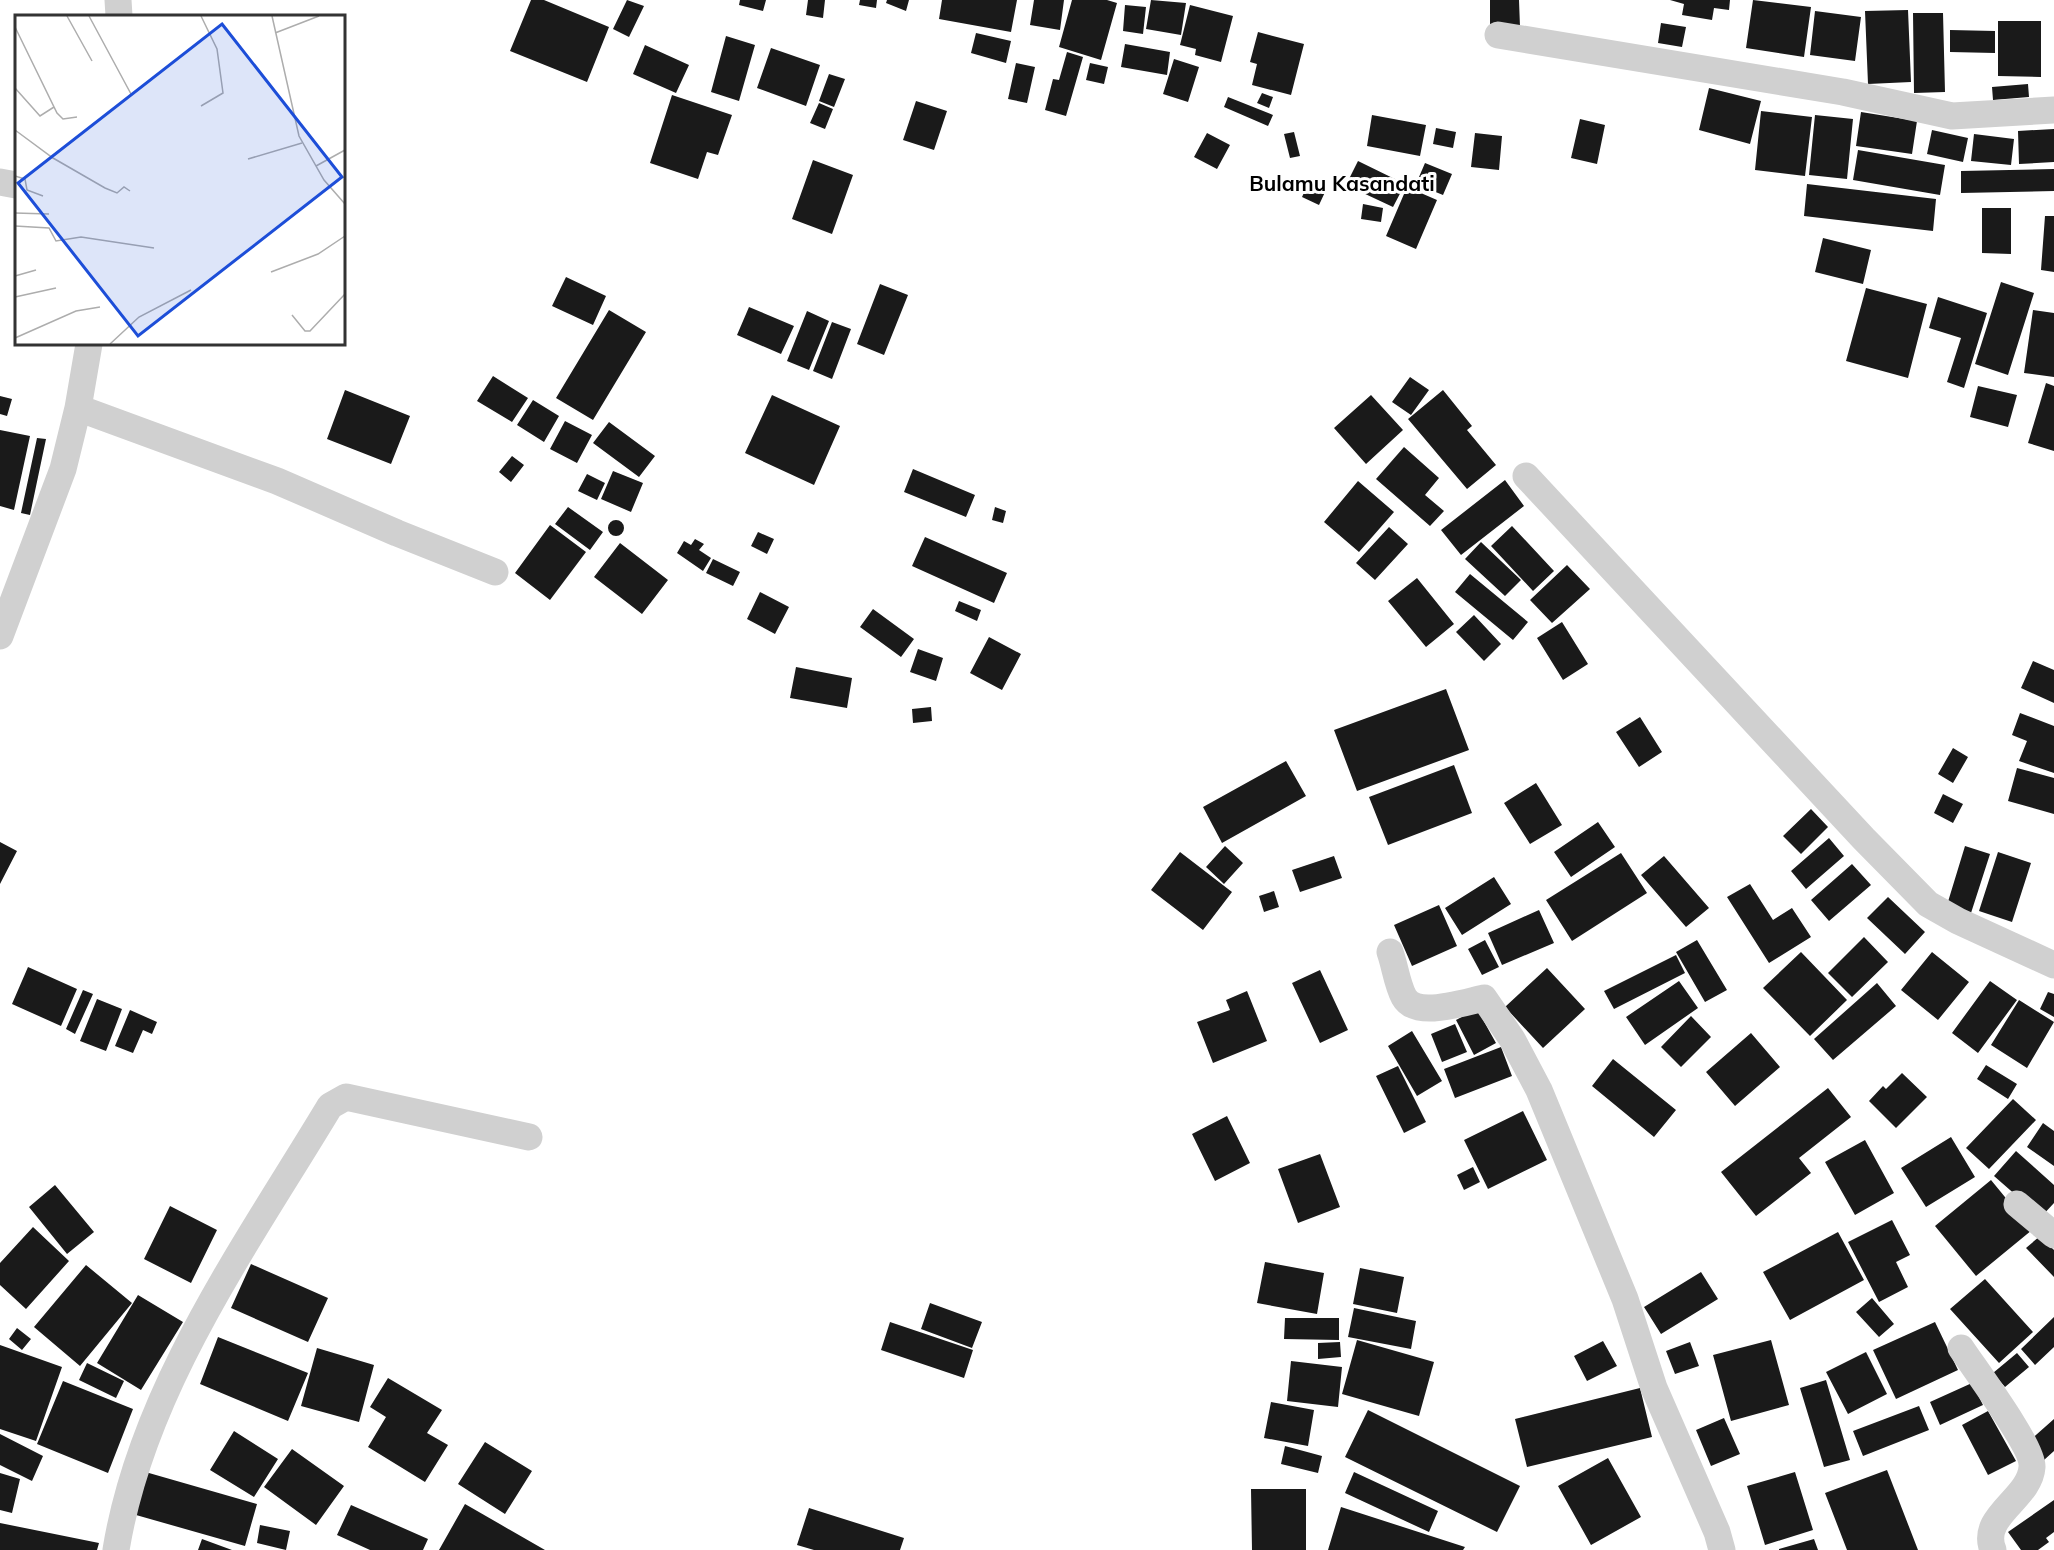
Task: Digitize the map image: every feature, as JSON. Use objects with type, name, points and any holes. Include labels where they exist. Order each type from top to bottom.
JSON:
[{"type":"street","points":[[1498,35],[1843,92],[1952,116],[2054,110]]},
{"type":"street","points":[[0,182],[15,185]]},
{"type":"street","points":[[0,636],[63,469],[78,408],[89,345]]},
{"type":"street","points":[[78,408],[267,477],[495,572]]},
{"type":"street","points":[[1526,476],[1864,839],[1928,904],[1958,921],[2054,965]]},
{"type":"street","points":[[1390,952],[1405,999],[1410,1003],[1416,1007],[1431,1009],[1484,998],[1512,1039],[1539,1090],[1625,1299],[1654,1388],[1717,1532],[1722,1550]]},
{"type":"street","points":[[116,1550],[133,1476],[167,1387],[220,1289],[330,1106],[346,1097],[529,1137]]},
{"type":"street","points":[[2017,1204],[2054,1235]]},
{"type":"street","points":[[1960,1348],[2016,1431],[2033,1464],[2030,1477],[1993,1524],[1990,1542],[1993,1550]]},
{"type":"building","points":[[531,0],[544,0],[609,27],[587,82],[510,51]]},
{"type":"building","points":[[627,0],[644,6],[629,37],[613,29]]},
{"type":"building","points":[[740,0],[766,0],[763,11],[739,5]]},
{"type":"building","points":[[808,0],[825,0],[823,18],[806,15]]},
{"type":"building","points":[[860,0],[877,0],[876,8],[859,5]]},
{"type":"building","points":[[887,0],[909,0],[906,11],[886,3]]},
{"type":"building","points":[[942,0],[1017,0],[1011,32],[939,19]]},
{"type":"building","points":[[1034,0],[1064,0],[1060,30],[1030,25]]},
{"type":"building","points":[[1072,0],[1107,0],[1117,3],[1101,60],[1059,47]]},
{"type":"building","points":[[1151,0],[1186,3],[1181,35],[1146,29]]},
{"type":"building","points":[[1490,0],[1519,0],[1520,27],[1490,28]]},
{"type":"building","points":[[1670,0],[1730,0],[1729,10],[1714,8],[1712,20],[1682,15],[1684,4]]},
{"type":"building","points":[[1753,0],[1811,7],[1804,57],[1746,48]]},
{"type":"building","points":[[1125,5],[1146,7],[1143,34],[1123,31]]},
{"type":"building","points":[[1190,5],[1233,16],[1221,62],[1195,55],[1196,49],[1180,45]]},
{"type":"building","points":[[1908,10],[1911,82],[1868,84],[1865,11]]},
{"type":"building","points":[[1815,11],[1861,17],[1855,61],[1810,55]]},
{"type":"building","points":[[1913,13],[1943,13],[1945,92],[1914,93]]},
{"type":"building","points":[[1998,21],[2041,21],[2041,77],[1998,76]]},
{"type":"building","points":[[1661,23],[1686,27],[1682,47],[1658,43]]},
{"type":"building","points":[[1950,30],[1995,31],[1995,53],[1950,52]]},
{"type":"building","points":[[1258,32],[1304,44],[1291,95],[1252,85],[1257,64],[1250,62]]},
{"type":"building","points":[[976,33],[1011,41],[1006,63],[971,53]]},
{"type":"building","points":[[726,36],[755,45],[739,101],[711,92]]},
{"type":"building","points":[[1125,44],[1170,52],[1167,75],[1121,67]]},
{"type":"building","points":[[645,45],[689,65],[676,93],[633,74]]},
{"type":"building","points":[[771,48],[820,65],[806,106],[757,88]]},
{"type":"building","points":[[1067,52],[1083,57],[1066,116],[1045,110],[1053,79],[1059,80]]},
{"type":"building","points":[[1174,59],[1199,67],[1188,102],[1163,94]]},
{"type":"building","points":[[1016,63],[1035,67],[1027,103],[1008,99]]},
{"type":"building","points":[[1090,63],[1108,67],[1104,84],[1086,80]]},
{"type":"building","points":[[829,74],[845,79],[834,107],[819,101]]},
{"type":"building","points":[[2028,84],[2029,97],[1993,100],[1992,87]]},
{"type":"building","points":[[1709,88],[1761,101],[1750,144],[1699,130]]},
{"type":"building","points":[[1262,93],[1273,97],[1269,108],[1257,103]]},
{"type":"building","points":[[672,95],[732,115],[718,155],[707,152],[698,179],[650,163]]},
{"type":"building","points":[[1228,97],[1273,115],[1268,126],[1224,107]]},
{"type":"building","points":[[916,101],[947,111],[934,150],[903,140]]},
{"type":"building","points":[[819,103],[833,109],[825,129],[810,123]]},
{"type":"building","points":[[1761,111],[1812,117],[1805,176],[1755,170]]},
{"type":"building","points":[[1861,112],[1917,121],[1912,154],[1856,146]]},
{"type":"building","points":[[1372,115],[1426,125],[1420,156],[1367,146]]},
{"type":"building","points":[[1815,115],[1853,119],[1847,179],[1809,175]]},
{"type":"building","points":[[1580,119],[1605,125],[1597,164],[1571,158]]},
{"type":"building","points":[[1436,128],[1456,132],[1453,148],[1433,144]]},
{"type":"building","points":[[2054,129],[2054,162],[2019,164],[2018,131]]},
{"type":"building","points":[[1932,130],[1968,138],[1963,162],[1927,154]]},
{"type":"building","points":[[1294,132],[1300,156],[1290,158],[1284,134]]},
{"type":"building","points":[[1207,133],[1230,145],[1217,169],[1194,157]]},
{"type":"building","points":[[1475,133],[1502,136],[1499,170],[1471,167]]},
{"type":"building","points":[[1974,134],[2014,139],[2011,165],[1971,161]]},
{"type":"building","points":[[1858,150],[1945,165],[1940,195],[1853,180]]},
{"type":"building","points":[[813,160],[853,175],[832,234],[792,219]]},
{"type":"building","points":[[1358,161],[1405,184],[1393,207],[1346,185]]},
{"type":"building","points":[[1425,163],[1452,174],[1443,195],[1416,184]]},
{"type":"building","points":[[2054,169],[2054,191],[1961,193],[1961,171]]},
{"type":"building","points":[[1309,182],[1326,190],[1319,205],[1302,197]]},
{"type":"building","points":[[1807,184],[1936,199],[1933,231],[1804,216]]},
{"type":"building","points":[[1407,187],[1437,200],[1416,249],[1386,236]]},
{"type":"building","points":[[1363,204],[1383,208],[1381,222],[1361,219]]},
{"type":"building","points":[[1982,208],[2011,208],[2011,254],[1982,253]]},
{"type":"building","points":[[2045,216],[2054,216],[2054,272],[2041,270]]},
{"type":"building","points":[[1823,238],[1871,250],[1863,284],[1815,272]]},
{"type":"building","points":[[566,277],[606,296],[593,325],[552,306]]},
{"type":"building","points":[[2001,282],[2034,293],[2008,375],[1975,364]]},
{"type":"building","points":[[880,284],[908,295],[884,355],[857,344]]},
{"type":"building","points":[[1866,288],[1927,304],[1908,378],[1846,361]]},
{"type":"building","points":[[1938,297],[1987,313],[1964,388],[1947,382],[1961,338],[1929,328]]},
{"type":"building","points":[[749,307],[794,326],[781,354],[737,335]]},
{"type":"building","points":[[609,310],[646,332],[593,420],[556,398]]},
{"type":"building","points":[[2033,310],[2054,313],[2054,377],[2024,373]]},
{"type":"building","points":[[807,311],[829,321],[809,370],[787,361]]},
{"type":"building","points":[[832,322],[851,329],[832,379],[813,371]]},
{"type":"building","points":[[493,376],[528,398],[512,422],[477,401]]},
{"type":"building","points":[[1410,377],[1429,390],[1411,415],[1392,402]]},
{"type":"building","points":[[2046,383],[2054,386],[2054,451],[2028,443]]},
{"type":"building","points":[[1978,386],[2017,395],[2008,427],[1970,417]]},
{"type":"building","points":[[345,390],[410,416],[391,464],[327,439]]},
{"type":"building","points":[[1443,390],[1472,426],[1467,430],[1496,465],[1467,489],[1408,419]]},
{"type":"building","points":[[772,395],[840,426],[814,485],[745,453]]},
{"type":"building","points":[[1371,395],[1403,430],[1366,464],[1334,428]]},
{"type":"building","points":[[0,396],[12,399],[7,416],[0,414]]},
{"type":"building","points":[[533,400],[559,416],[544,442],[517,425]]},
{"type":"building","points":[[565,421],[592,435],[577,463],[550,449]]},
{"type":"building","points":[[609,422],[655,456],[639,477],[593,443]]},
{"type":"building","points":[[0,430],[30,436],[14,510],[0,506]]},
{"type":"building","points":[[37,438],[46,439],[30,515],[21,513]]},
{"type":"building","points":[[1404,447],[1439,478],[1425,495],[1444,511],[1430,526],[1376,479]]},
{"type":"building","points":[[512,456],[524,465],[511,482],[499,472]]},
{"type":"building","points":[[913,469],[975,495],[966,517],[904,492]]},
{"type":"building","points":[[613,471],[643,483],[631,512],[601,499]]},
{"type":"building","points":[[587,474],[605,483],[597,500],[578,491]]},
{"type":"building","points":[[1505,480],[1524,506],[1461,555],[1441,530]]},
{"type":"building","points":[[1358,481],[1394,512],[1359,552],[1324,522]]},
{"type":"building","points":[[568,507],[603,532],[590,550],[555,524]]},
{"type":"building","points":[[995,507],[1006,511],[1003,523],[992,520]]},
{"type":"building","points":[[616,520],[624,528],[616,536],[608,528]]},
{"type":"building","points":[[550,525],[586,552],[550,600],[515,573]]},
{"type":"building","points":[[1512,526],[1554,571],[1533,591],[1491,546]]},
{"type":"building","points":[[1389,527],[1408,544],[1375,580],[1356,563]]},
{"type":"building","points":[[758,532],[774,539],[767,554],[751,546]]},
{"type":"building","points":[[925,537],[1007,573],[994,603],[912,566]]},
{"type":"building","points":[[695,539],[704,544],[699,550],[711,558],[703,571],[677,553],[684,541],[691,545]]},
{"type":"building","points":[[1481,542],[1521,580],[1505,596],[1465,559]]},
{"type":"building","points":[[620,543],[668,580],[642,614],[594,577]]},
{"type":"building","points":[[713,559],[740,572],[733,586],[706,573]]},
{"type":"building","points":[[1567,565],[1590,589],[1552,623],[1530,600]]},
{"type":"building","points":[[1470,574],[1528,622],[1513,640],[1455,592]]},
{"type":"building","points":[[1417,578],[1454,624],[1426,647],[1388,601]]},
{"type":"building","points":[[760,592],[789,607],[775,634],[747,619]]},
{"type":"building","points":[[959,601],[981,610],[977,621],[955,611]]},
{"type":"building","points":[[873,609],[914,639],[901,657],[860,627]]},
{"type":"building","points":[[1474,615],[1501,644],[1484,661],[1456,632]]},
{"type":"building","points":[[1562,622],[1588,664],[1563,680],[1537,638]]},
{"type":"building","points":[[989,637],[1021,654],[1002,690],[970,673]]},
{"type":"building","points":[[918,649],[943,658],[936,681],[910,672]]},
{"type":"building","points":[[2033,661],[2054,670],[2054,703],[2021,688]]},
{"type":"building","points":[[796,667],[852,678],[847,708],[790,698]]},
{"type":"building","points":[[1446,689],[1469,750],[1357,791],[1334,730]]},
{"type":"building","points":[[931,707],[932,721],[913,723],[912,709]]},
{"type":"building","points":[[2020,713],[2054,726],[2054,773],[2019,761],[2027,741],[2012,735]]},
{"type":"building","points":[[1640,717],[1662,752],[1639,767],[1616,732]]},
{"type":"building","points":[[1953,748],[1968,757],[1953,783],[1938,774]]},
{"type":"building","points":[[1286,761],[1306,796],[1222,843],[1203,807]]},
{"type":"building","points":[[1454,765],[1472,813],[1388,845],[1369,797]]},
{"type":"building","points":[[2017,768],[2054,778],[2054,814],[2008,801]]},
{"type":"building","points":[[1536,783],[1562,825],[1530,844],[1504,803]]},
{"type":"building","points":[[1943,794],[1963,804],[1953,823],[1934,813]]},
{"type":"building","points":[[1811,809],[1828,827],[1801,854],[1783,836]]},
{"type":"building","points":[[1598,822],[1615,847],[1571,877],[1554,852]]},
{"type":"building","points":[[1829,838],[1844,856],[1806,889],[1791,871]]},
{"type":"building","points":[[0,842],[17,851],[0,884]]},
{"type":"building","points":[[1225,846],[1243,863],[1224,884],[1206,867]]},
{"type":"building","points":[[1965,846],[1990,854],[1971,913],[1947,905]]},
{"type":"building","points":[[1180,852],[1232,892],[1203,930],[1151,890]]},
{"type":"building","points":[[1998,852],[2031,863],[2012,922],[1979,911]]},
{"type":"building","points":[[1621,853],[1647,893],[1572,941],[1546,900]]},
{"type":"building","points":[[1334,856],[1342,878],[1300,892],[1292,870]]},
{"type":"building","points":[[1664,856],[1709,908],[1686,927],[1641,875]]},
{"type":"building","points":[[1852,864],[1871,885],[1829,921],[1811,900]]},
{"type":"building","points":[[1494,877],[1511,904],[1462,935],[1445,908]]},
{"type":"building","points":[[1750,884],[1773,920],[1792,908],[1811,937],[1769,963],[1727,897]]},
{"type":"building","points":[[1274,891],[1279,907],[1264,912],[1259,896]]},
{"type":"building","points":[[1888,897],[1925,932],[1905,954],[1867,918]]},
{"type":"building","points":[[1439,905],[1457,946],[1412,966],[1394,925]]},
{"type":"building","points":[[1539,910],[1554,943],[1502,965],[1488,933]]},
{"type":"building","points":[[1864,937],[1888,962],[1852,997],[1828,973]]},
{"type":"building","points":[[1485,940],[1499,967],[1482,975],[1468,949]]},
{"type":"building","points":[[1697,940],[1727,990],[1705,1002],[1676,952]]},
{"type":"building","points":[[1801,952],[1847,1000],[1810,1036],[1763,988]]},
{"type":"building","points":[[1932,952],[1969,982],[1938,1020],[1901,990]]},
{"type":"building","points":[[1676,955],[1685,973],[1614,1009],[1604,991]]},
{"type":"building","points":[[28,967],[77,989],[61,1026],[12,1004]]},
{"type":"building","points":[[1547,968],[1585,1009],[1543,1048],[1505,1007]]},
{"type":"building","points":[[1320,970],[1348,1030],[1320,1043],[1292,983]]},
{"type":"building","points":[[1679,981],[1698,1008],[1645,1045],[1626,1017]]},
{"type":"building","points":[[1990,981],[2017,1000],[1978,1053],[1952,1033]]},
{"type":"building","points":[[1877,983],[1896,1006],[1833,1060],[1814,1039]]},
{"type":"building","points":[[83,990],[93,994],[75,1034],[66,1029]]},
{"type":"building","points":[[1247,991],[1267,1041],[1213,1063],[1197,1022],[1230,1010],[1226,1000]]},
{"type":"building","points":[[2048,992],[2054,994],[2054,1017],[2040,1009]]},
{"type":"building","points":[[97,999],[122,1009],[106,1051],[80,1041]]},
{"type":"building","points":[[2019,1000],[2054,1022],[2027,1068],[1991,1045]]},
{"type":"building","points":[[1477,1009],[1496,1043],[1474,1055],[1456,1020]]},
{"type":"building","points":[[130,1010],[157,1022],[152,1034],[143,1030],[133,1053],[115,1046]]},
{"type":"building","points":[[1691,1016],[1711,1037],[1681,1067],[1661,1047]]},
{"type":"building","points":[[1455,1024],[1467,1052],[1442,1062],[1431,1034]]},
{"type":"building","points":[[1412,1031],[1442,1081],[1417,1096],[1388,1046]]},
{"type":"building","points":[[1751,1033],[1780,1067],[1735,1106],[1706,1072]]},
{"type":"building","points":[[1501,1047],[1512,1076],[1455,1098],[1444,1069]]},
{"type":"building","points":[[1613,1059],[1676,1110],[1654,1137],[1592,1086]]},
{"type":"building","points":[[1986,1065],[2017,1084],[2008,1099],[1977,1079]]},
{"type":"building","points":[[1398,1066],[1426,1122],[1404,1133],[1376,1076]]},
{"type":"building","points":[[1902,1073],[1927,1097],[1896,1128],[1869,1101],[1883,1086],[1886,1089]]},
{"type":"building","points":[[1828,1088],[1851,1117],[1799,1158],[1811,1173],[1756,1216],[1721,1172]]},
{"type":"building","points":[[2013,1099],[2036,1120],[1989,1169],[1966,1148]]},
{"type":"building","points":[[1523,1111],[1547,1160],[1488,1189],[1464,1140]]},
{"type":"building","points":[[1227,1116],[1250,1163],[1215,1181],[1192,1134]]},
{"type":"building","points":[[2043,1123],[2054,1131],[2054,1166],[2027,1147]]},
{"type":"building","points":[[1951,1137],[1975,1177],[1926,1207],[1901,1168]]},
{"type":"building","points":[[1865,1140],[1894,1193],[1855,1215],[1825,1162]]},
{"type":"building","points":[[2016,1151],[2054,1185],[2054,1203],[2041,1217],[1994,1176]]},
{"type":"building","points":[[1320,1154],[1340,1207],[1298,1223],[1278,1169]]},
{"type":"building","points":[[1473,1167],[1480,1182],[1464,1190],[1457,1175]]},
{"type":"building","points":[[1991,1180],[2032,1230],[1976,1276],[1935,1226]]},
{"type":"building","points":[[55,1185],[94,1232],[67,1254],[29,1207]]},
{"type":"building","points":[[170,1206],[217,1230],[191,1283],[144,1259]]},
{"type":"building","points":[[1892,1220],[1910,1255],[1896,1262],[1908,1287],[1879,1302],[1848,1242]]},
{"type":"building","points":[[33,1227],[69,1261],[26,1309],[0,1285],[0,1263]]},
{"type":"building","points":[[1838,1232],[1864,1280],[1790,1320],[1763,1272]]},
{"type":"building","points":[[2040,1236],[2054,1250],[2054,1277],[2026,1248]]},
{"type":"building","points":[[1265,1262],[1324,1273],[1317,1314],[1257,1303]]},
{"type":"building","points":[[251,1264],[328,1298],[308,1342],[231,1308]]},
{"type":"building","points":[[86,1265],[132,1303],[80,1366],[34,1327]]},
{"type":"building","points":[[1360,1268],[1404,1277],[1397,1313],[1353,1304]]},
{"type":"building","points":[[1701,1272],[1718,1299],[1661,1334],[1644,1307]]},
{"type":"building","points":[[1985,1279],[2033,1332],[1999,1363],[1950,1309]]},
{"type":"building","points":[[138,1295],[183,1322],[141,1390],[97,1363]]},
{"type":"building","points":[[1872,1298],[1894,1324],[1879,1337],[1856,1312]]},
{"type":"building","points":[[930,1303],[982,1322],[972,1348],[921,1329]]},
{"type":"building","points":[[1354,1308],[1416,1321],[1411,1349],[1348,1337]]},
{"type":"building","points":[[2054,1317],[2054,1347],[2035,1365],[2021,1349]]},
{"type":"building","points":[[1285,1318],[1339,1318],[1339,1340],[1284,1339]]},
{"type":"building","points":[[890,1322],[973,1350],[964,1378],[881,1350]]},
{"type":"building","points":[[1935,1322],[1958,1370],[1896,1399],[1873,1350]]},
{"type":"building","points":[[17,1328],[31,1339],[22,1350],[9,1339]]},
{"type":"building","points":[[218,1337],[308,1373],[288,1421],[200,1384]]},
{"type":"building","points":[[1357,1340],[1434,1362],[1419,1416],[1342,1394]]},
{"type":"building","points":[[1771,1340],[1789,1405],[1731,1421],[1713,1355]]},
{"type":"building","points":[[1603,1341],[1617,1366],[1587,1381],[1574,1356]]},
{"type":"building","points":[[1340,1342],[1341,1357],[1318,1359],[1318,1343]]},
{"type":"building","points":[[1690,1342],[1699,1366],[1675,1374],[1666,1351]]},
{"type":"building","points":[[0,1345],[62,1367],[36,1441],[0,1429]]},
{"type":"building","points":[[317,1348],[374,1365],[359,1422],[301,1406]]},
{"type":"building","points":[[1866,1352],[1887,1394],[1848,1414],[1826,1372]]},
{"type":"building","points":[[2017,1353],[2029,1367],[2005,1387],[1993,1373]]},
{"type":"building","points":[[1291,1361],[1342,1367],[1338,1407],[1287,1401]]},
{"type":"building","points":[[87,1363],[124,1381],[116,1398],[79,1380]]},
{"type":"building","points":[[388,1378],[442,1410],[427,1433],[448,1445],[425,1482],[368,1447],[386,1417],[370,1407]]},
{"type":"building","points":[[1826,1380],[1850,1460],[1824,1467],[1800,1388]]},
{"type":"building","points":[[63,1381],[133,1409],[108,1473],[37,1444]]},
{"type":"building","points":[[1972,1383],[1983,1405],[1940,1425],[1930,1402]]},
{"type":"building","points":[[1640,1388],[1652,1437],[1527,1467],[1515,1419]]},
{"type":"building","points":[[1271,1402],[1314,1410],[1308,1446],[1264,1438]]},
{"type":"building","points":[[1919,1406],[1929,1430],[1863,1456],[1853,1431]]},
{"type":"building","points":[[1368,1410],[1520,1486],[1497,1532],[1345,1457]]},
{"type":"building","points":[[1988,1411],[2016,1461],[1988,1475],[1962,1425]]},
{"type":"building","points":[[1724,1418],[1740,1454],[1711,1466],[1696,1430]]},
{"type":"building","points":[[2054,1419],[2054,1451],[2044,1460],[2028,1442]]},
{"type":"building","points":[[234,1431],[278,1459],[254,1497],[210,1470]]},
{"type":"building","points":[[0,1434],[43,1456],[32,1481],[0,1465]]},
{"type":"building","points":[[485,1442],[532,1471],[505,1514],[458,1484]]},
{"type":"building","points":[[1285,1446],[1322,1456],[1318,1473],[1281,1464]]},
{"type":"building","points":[[292,1449],[344,1486],[316,1525],[264,1487]]},
{"type":"building","points":[[1608,1458],[1641,1517],[1591,1545],[1558,1486]]},
{"type":"building","points":[[1887,1470],[1918,1550],[1847,1550],[1825,1493]]},
{"type":"building","points":[[142,1471],[257,1504],[245,1546],[129,1513]]},
{"type":"building","points":[[1354,1472],[1438,1511],[1429,1532],[1345,1493]]},
{"type":"building","points":[[1795,1472],[1813,1530],[1765,1545],[1747,1486]]},
{"type":"building","points":[[0,1473],[20,1479],[12,1513],[0,1510]]},
{"type":"building","points":[[1251,1489],[1306,1489],[1306,1550],[1252,1550]]},
{"type":"building","points":[[2054,1500],[2054,1532],[2046,1538],[2049,1542],[2038,1550],[2021,1550],[2008,1532]]},
{"type":"building","points":[[465,1504],[545,1550],[439,1550]]},
{"type":"building","points":[[351,1505],[428,1539],[423,1550],[370,1550],[337,1535]]},
{"type":"building","points":[[1341,1507],[1465,1547],[1463,1550],[1328,1550]]},
{"type":"building","points":[[809,1508],[904,1538],[900,1550],[814,1550],[797,1545]]},
{"type":"building","points":[[0,1523],[99,1543],[97,1550],[0,1550]]},
{"type":"building","points":[[260,1525],[290,1531],[286,1550],[257,1543]]},
{"type":"building","points":[[202,1539],[232,1550],[198,1550]]},
{"type":"building","points":[[1814,1539],[1818,1550],[1779,1550],[1779,1549]]},
{"type":"district","name":"Bulamu Kasandati","points":[[1342,183]]}]
